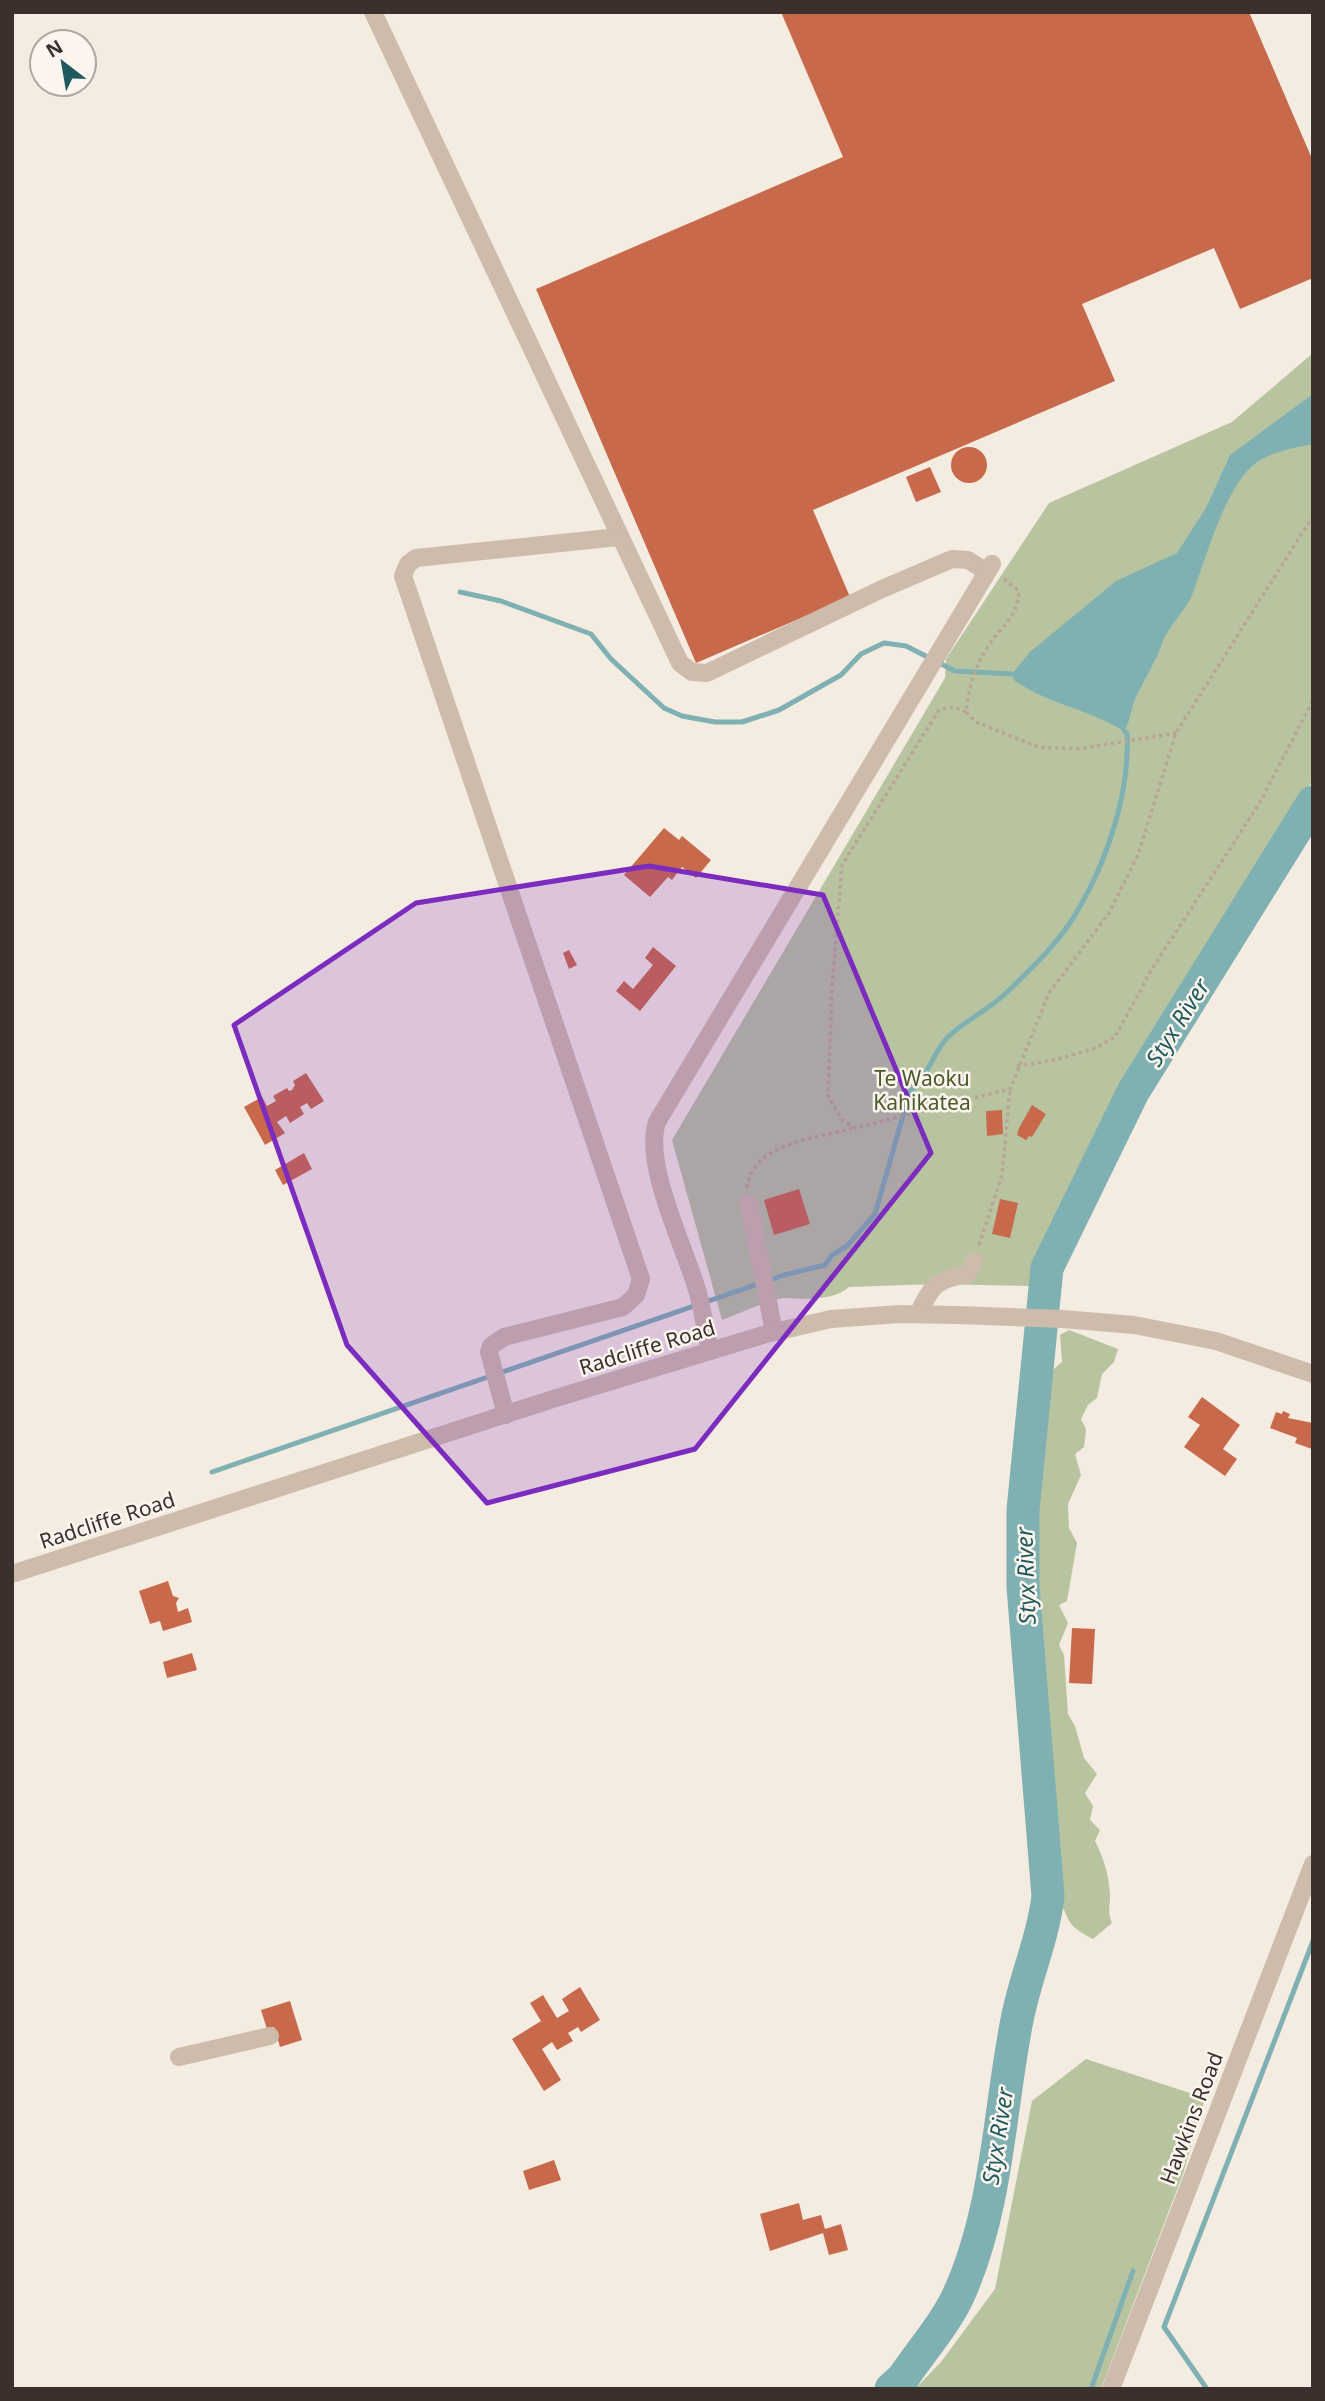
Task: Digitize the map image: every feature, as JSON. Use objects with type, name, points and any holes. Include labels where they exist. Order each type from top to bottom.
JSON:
[{"type":"street","points":[[373,12],[605,502],[618,537],[680,663],[692,672],[707,673],[881,589],[952,559],[968,560],[990,568],[657,1122],[653,1135],[655,1160],[698,1293],[710,1351]]},
{"type":"street","points":[[506,1415],[489,1352],[496,1341],[623,1307],[636,1295],[641,1279],[403,576],[408,564],[416,558],[618,537]]},
{"type":"street","points":[[749,1204],[762,1283],[774,1332]]},
{"type":"street","points":[[918,1314],[932,1286],[948,1277],[968,1274],[974,1261]]},
{"type":"street","name":"Radcliffe Road","points":[[12,1574],[710,1351],[774,1332],[852,1317],[918,1314],[1023,1317],[1168,1330],[1216,1341],[1313,1374]]},
{"type":"street","name":"Hawkins Road","points":[[1111,2389],[1313,1864]]},
{"type":"street","points":[[178,2057],[270,2036]]},
{"type":"path","points":[[974,1261],[1002,1175],[1010,1089],[1017,1066],[1049,993],[1109,913],[1138,855],[1176,733],[1313,516]]},
{"type":"path","points":[[966,712],[973,673],[988,646],[1017,610],[1018,591],[1012,582],[990,568]]},
{"type":"path","points":[[1017,1066],[1055,1060],[1096,1048],[1115,1037],[1152,970],[1259,804],[1313,700]]},
{"type":"path","points":[[855,1128],[841,1119],[828,1096],[832,989],[842,865],[939,710],[954,707],[966,712],[976,722],[1038,747],[1077,749],[1176,733]]},
{"type":"path","points":[[749,1204],[749,1174],[758,1161],[771,1151],[1010,1089]]},
{"type":"highlighted area","points":[[649,866],[823,895],[931,1153],[695,1449],[487,1503],[347,1345],[234,1025],[416,903]]},
{"type":"green space","name":"Te Waoku Kahikatea","points":[[1313,353],[1313,779],[1031,1286],[934,1284],[849,1287],[827,1297],[772,1301],[722,1320],[672,1140],[945,678],[946,659],[1049,503],[1232,422]]},
{"type":"green space","points":[[1069,1330],[1118,1349],[1114,1362],[1102,1374],[1097,1398],[1088,1405],[1081,1419],[1086,1429],[1084,1447],[1075,1454],[1081,1475],[1068,1504],[1069,1528],[1077,1543],[1067,1601],[1059,1605],[1068,1623],[1059,1645],[1064,1655],[1068,1714],[1075,1726],[1084,1758],[1097,1774],[1085,1793],[1093,1806],[1090,1820],[1100,1830],[1095,1841],[1106,1867],[1110,1896],[1109,1912],[1112,1923],[1093,1939],[1071,1924],[1060,1902],[1041,1875],[1038,1867],[1052,1845],[1050,1840],[1031,1833],[1025,1794],[1035,1788],[1032,1775],[1044,1747],[1040,1641],[1027,1625],[1024,1604],[1028,1583],[1021,1569],[1015,1536],[1033,1509],[1021,1483],[1019,1460],[1038,1425],[1048,1376],[1062,1362],[1060,1335]]},
{"type":"green space","points":[[1086,2059],[1205,2098],[1183,2174],[1101,2389],[915,2389],[941,2362],[995,2289],[1032,2101]]},
{"type":"water","points":[[1313,394],[1313,444],[1263,458],[1235,487],[1218,524],[1192,595],[1165,638],[1136,697],[1124,731],[1097,717],[1040,695],[1014,680],[1012,674],[1030,652],[1116,581],[1177,553],[1206,508],[1230,455]]},
{"type":"building","points":[[781,12],[1249,12],[1313,161],[1313,278],[1240,309],[1214,248],[1082,304],[1115,381],[813,510],[850,597],[696,663],[536,289],[843,157]]},
{"type":"building","points":[[969,447],[982,452],[987,465],[982,478],[969,483],[956,478],[951,465],[956,452]]},
{"type":"building","points":[[930,467],[941,492],[916,502],[906,477]]},
{"type":"building","points":[[664,828],[679,840],[682,836],[711,860],[696,878],[682,867],[672,880],[668,877],[650,897],[624,875]]},
{"type":"building","points":[[653,947],[676,966],[640,1011],[616,991],[624,981],[633,989],[653,965],[645,958]]},
{"type":"building","points":[[569,950],[577,965],[569,969],[563,953]]},
{"type":"building","points":[[306,1073],[324,1101],[311,1109],[307,1103],[300,1107],[304,1114],[290,1123],[286,1116],[277,1122],[285,1133],[265,1145],[244,1107],[262,1097],[267,1106],[276,1101],[273,1096],[287,1088],[292,1090],[295,1085],[293,1081]]},
{"type":"building","points":[[1032,1105],[1046,1114],[1032,1137],[1029,1136],[1026,1140],[1017,1135]]},
{"type":"building","points":[[1002,1110],[1003,1134],[987,1136],[986,1111]]},
{"type":"building","points":[[304,1153],[312,1169],[283,1185],[275,1170]]},
{"type":"building","points":[[799,1189],[810,1224],[774,1235],[764,1200]]},
{"type":"building","points":[[1000,1199],[1018,1203],[1010,1238],[992,1234]]},
{"type":"building","points":[[1202,1397],[1240,1425],[1223,1449],[1237,1459],[1225,1476],[1184,1447],[1200,1425],[1188,1417]]},
{"type":"building","points":[[1283,1411],[1290,1414],[1288,1418],[1313,1423],[1312,1449],[1295,1443],[1297,1438],[1270,1428],[1276,1412],[1282,1414]]},
{"type":"building","points":[[168,1581],[173,1596],[179,1598],[176,1603],[178,1612],[188,1608],[192,1622],[163,1631],[160,1621],[150,1624],[139,1591]]},
{"type":"building","points":[[1072,1628],[1095,1629],[1092,1684],[1069,1683]]},
{"type":"building","points":[[192,1653],[197,1670],[167,1678],[163,1662]]},
{"type":"building","points":[[580,1987],[600,2020],[581,2032],[578,2027],[568,2033],[573,2041],[557,2050],[552,2042],[542,2049],[561,2080],[544,2091],[512,2039],[541,2021],[530,2003],[543,1995],[557,2018],[569,2011],[562,1999]]},
{"type":"building","points":[[290,2001],[302,2040],[280,2047],[274,2027],[267,2029],[261,2010]]},
{"type":"building","points":[[554,2160],[561,2180],[529,2190],[523,2171]]},
{"type":"building","points":[[799,2203],[803,2220],[821,2215],[825,2229],[841,2224],[848,2250],[829,2255],[823,2233],[770,2251],[760,2214]]},
{"type":"waterway","points":[[460,592],[501,601],[591,634],[611,659],[664,708],[682,716],[715,722],[742,722],[779,710],[841,675],[861,654],[884,643],[906,646],[955,671],[1012,674]]},
{"type":"waterway","points":[[212,1472],[784,1275],[825,1265],[832,1255],[847,1246],[875,1214],[910,1091],[922,1078],[943,1042],[998,1000],[1025,975],[1054,944],[1078,910],[1099,869],[1121,801],[1127,755],[1127,733],[1124,731]]},
{"type":"waterway","name":"Styx River","points":[[891,2389],[903,2378],[947,2316],[972,2261],[990,2193],[1017,2020],[1048,1896],[1023,1587],[1023,1510],[1047,1268],[1133,1092],[1313,802]]},
{"type":"waterway","points":[[1207,2389],[1164,2327],[1313,1941]]},
{"type":"waterway","points":[[1091,2389],[1133,2271]]}]
